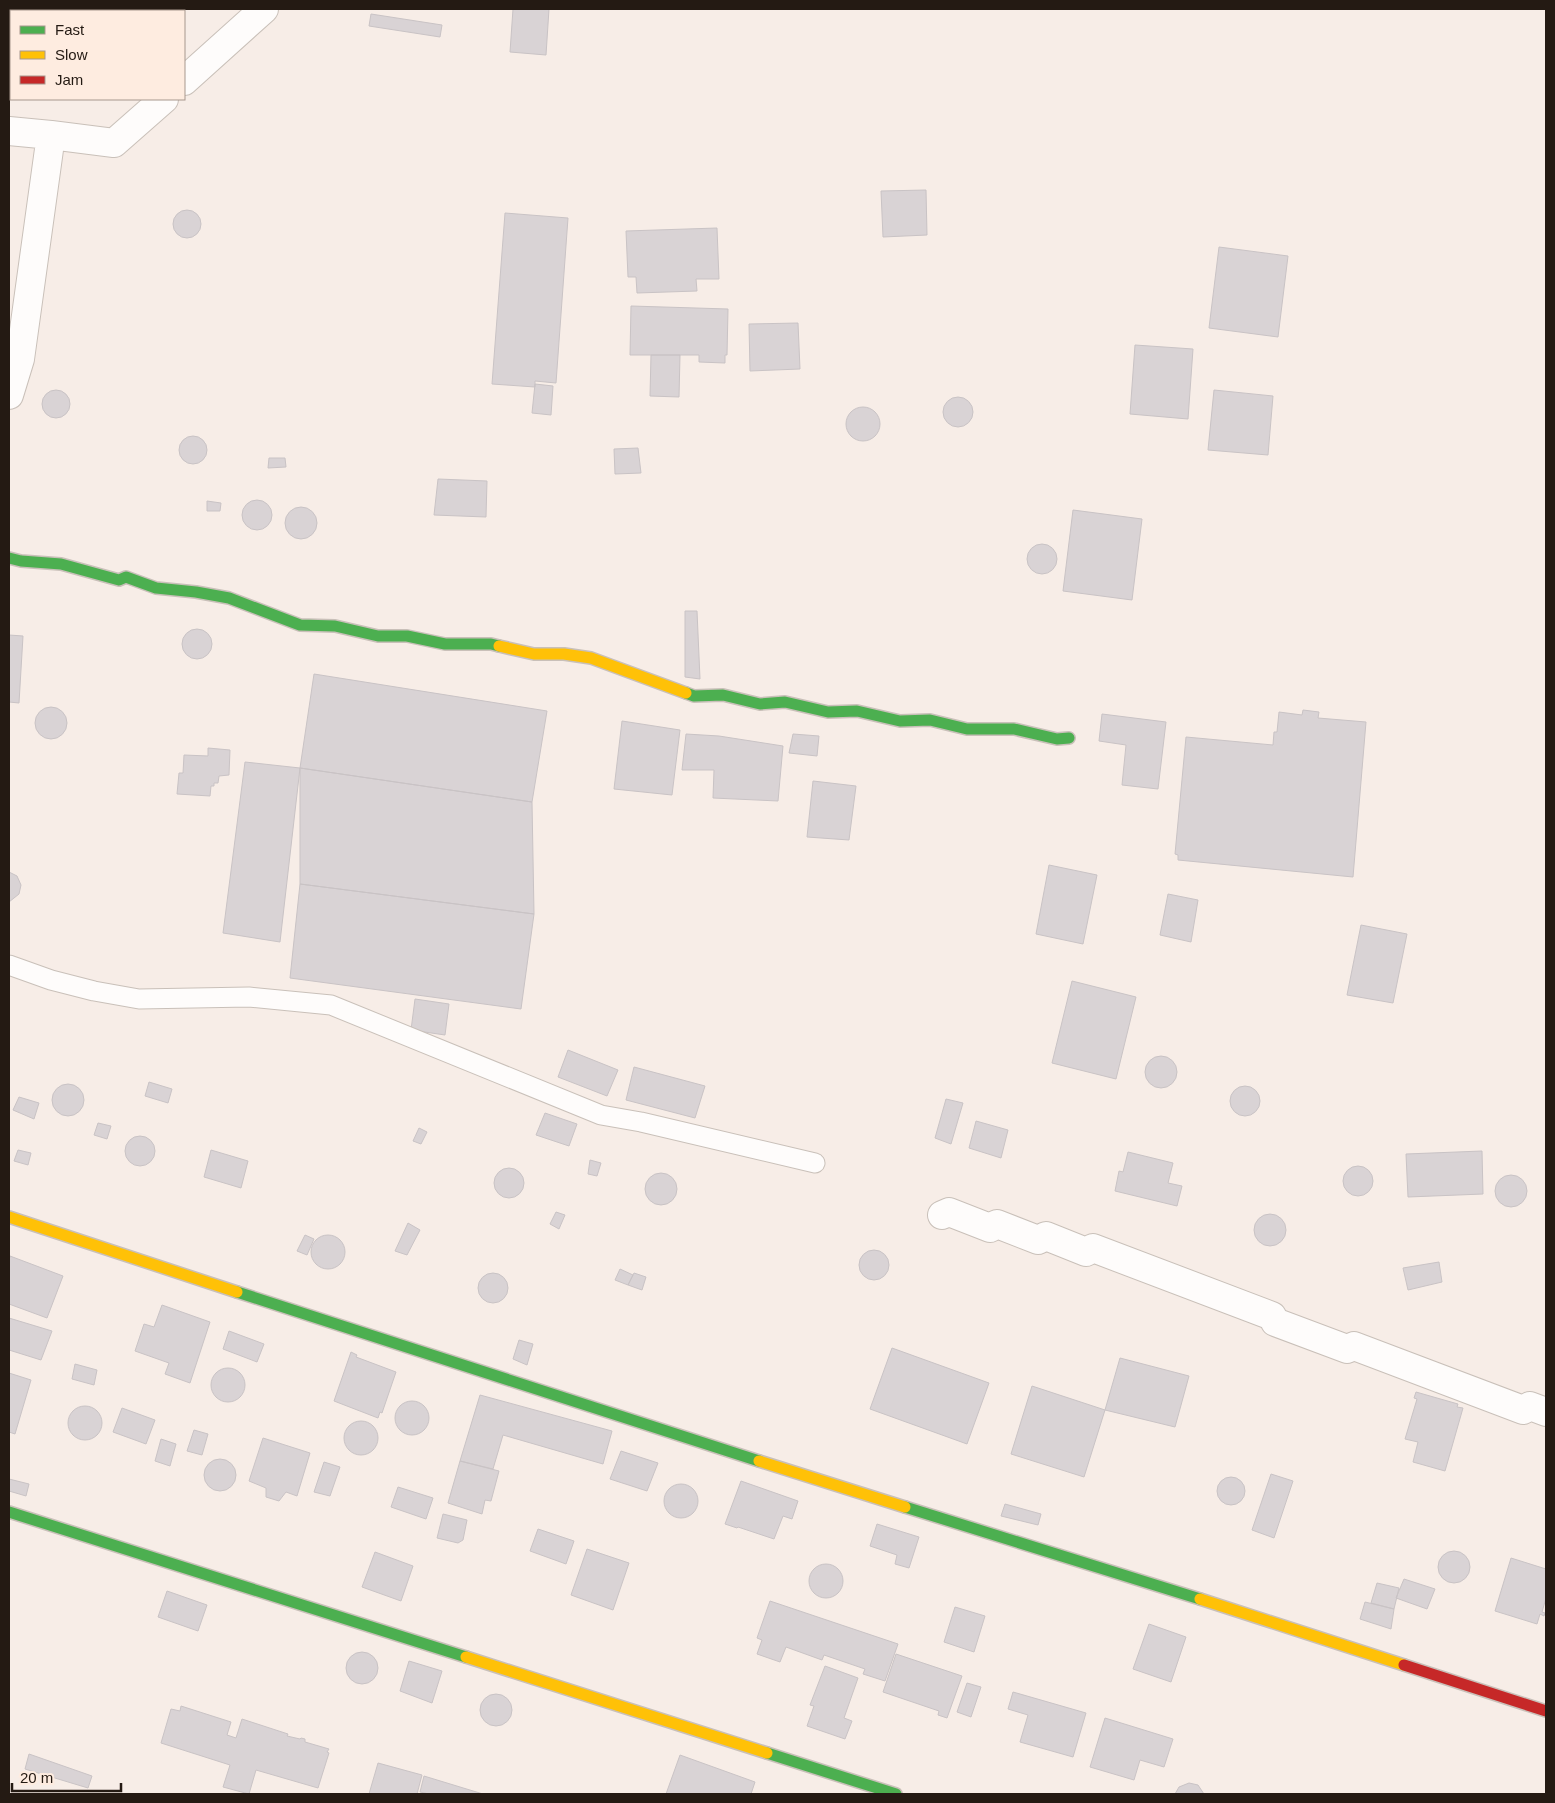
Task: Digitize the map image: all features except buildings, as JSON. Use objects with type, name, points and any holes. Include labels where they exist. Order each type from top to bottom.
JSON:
[{"type":"street","points":[[185,80],[264,9]]},
{"type":"street","points":[[9,131],[114,143],[163,100]]},
{"type":"street","points":[[9,395],[51,136]]},
{"type":"street","points":[[9,558],[21,561],[61,564],[119,580],[126,577],[156,588],[229,598],[300,624],[335,626],[378,636],[407,636],[445,644],[491,644],[534,654],[564,654],[591,658],[694,696],[723,696],[760,704],[785,702],[828,712],[857,711],[900,721],[930,720],[967,729],[1014,729],[1056,739],[1069,738]]},
{"type":"street","points":[[942,1216],[949,1212],[990,1228],[997,1224],[1038,1240],[1046,1236],[1086,1252],[1093,1248],[1272,1316],[1275,1322],[1338,1346],[1347,1349],[1354,1346],[1523,1410],[1530,1406],[1546,1412]]},
{"type":"street","points":[[9,1217],[685,1438],[1288,1627],[1546,1711]]},
{"type":"street","points":[[9,1512],[896,1794]]},
{"type":"lane","points":[[9,965],[51,980],[94,991],[139,999],[249,997],[331,1005],[601,1115],[641,1122],[815,1163]]},
{"type":"traffic: fast","points":[[9,558],[21,561],[61,564],[119,580],[126,577],[156,588],[229,598],[300,625],[335,626],[378,636],[407,636],[445,644],[491,644],[499,646]]},
{"type":"traffic: fast","points":[[686,693],[694,696],[723,695],[760,704],[785,702],[828,712],[857,711],[900,721],[930,720],[967,729],[1014,729],[1057,739],[1069,738]]},
{"type":"traffic: fast","points":[[237,1292],[759,1461]]},
{"type":"traffic: fast","points":[[905,1507],[1200,1599]]},
{"type":"traffic: fast","points":[[9,1512],[466,1657]]},
{"type":"traffic: fast","points":[[767,1753],[896,1794]]},
{"type":"traffic: slow","points":[[499,646],[534,654],[564,654],[591,658],[686,693]]},
{"type":"traffic: slow","points":[[9,1217],[237,1292]]},
{"type":"traffic: slow","points":[[759,1461],[905,1507]]},
{"type":"traffic: slow","points":[[1200,1599],[1404,1665]]},
{"type":"traffic: slow","points":[[466,1657],[767,1753]]},
{"type":"traffic: jam","points":[[1404,1665],[1546,1711]]}]
